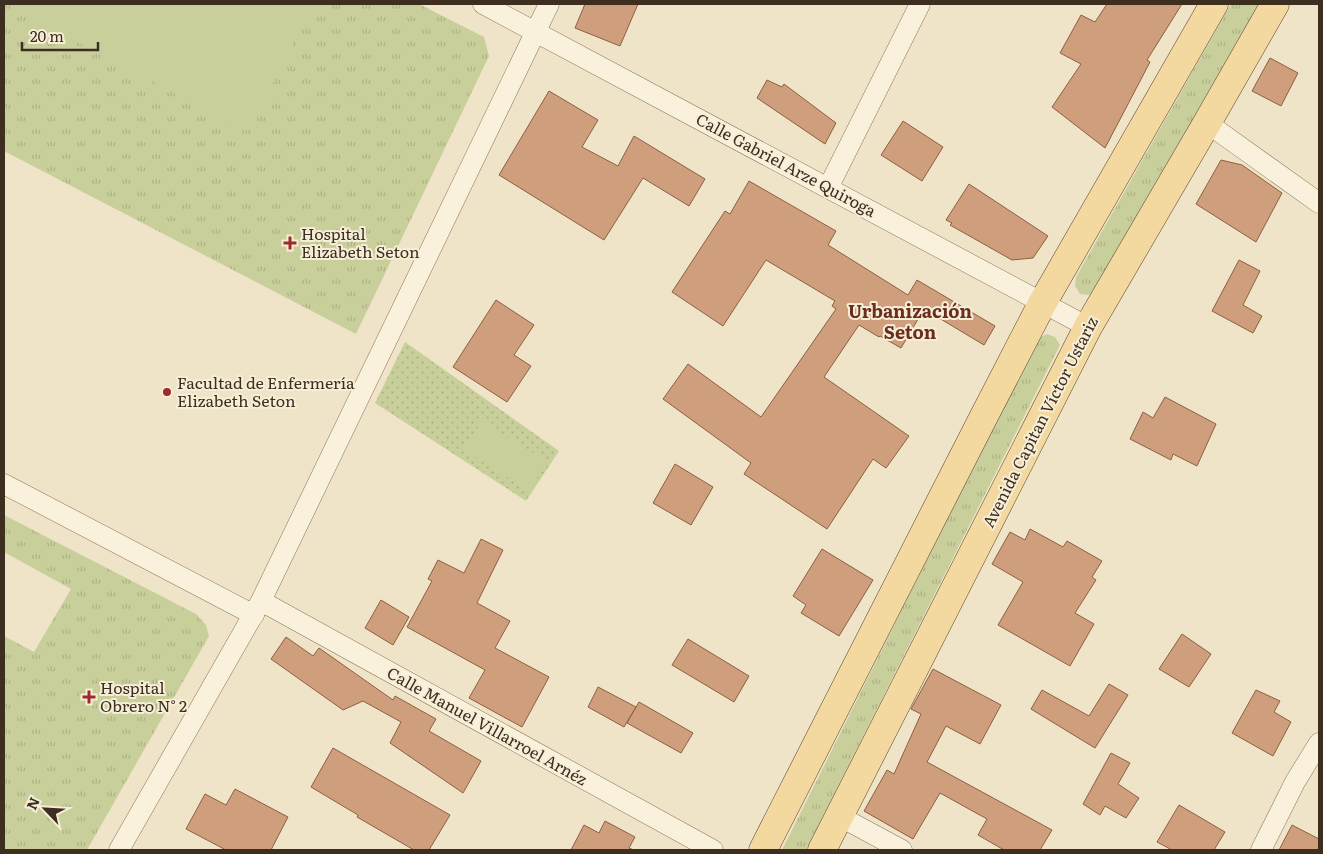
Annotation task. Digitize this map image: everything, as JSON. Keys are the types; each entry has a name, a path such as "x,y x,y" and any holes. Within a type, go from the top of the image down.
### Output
{"main road":[{"path":"763,850 1043,302 1214,4"},
{"name":"Avenida Capitan Víctor Ustariz","path":"822,850 1088,327 1208,123 1275,4"}],"street":[{"name":"Calle Gabriel Arze Quiroga","path":"483,4 1088,327"},
{"path":"119,850 258,608 549,4"},
{"path":"828,188 920,4"},
{"path":"1208,123 1319,204"},
{"name":"Calle Manuel Villarroel Arnéz","path":"4,484 258,608 713,850"},
{"path":"1261,850 1295,782 1319,743"},
{"path":"839,816 902,850"}],"green space":[{"name":"Hospital Elizabeth Seton","path":"4,4 419,4 484,37 489,56 356,334 4,151"},
{"path":"29,4 314,4 248,131 23,14"},
{"path":"1231,4 1261,4 1097,290 1089,295 1080,294 1075,286 1076,277"},
{"path":"1047,334 1055,337 1060,345 806,850 782,850 1037,339"},
{"path":"405,342 559,451 526,501 375,403"},
{"path":"482,421 548,462 529,491 464,450"},
{"name":"Hospital Obrero N° 2","path":"4,515 196,614 206,625 209,636 87,850 4,850 4,636 34,652 71,589 4,552"}],"building":[{"path":"585,4 638,4 620,46 575,28"},
{"path":"1107,4 1182,4 1147,60 1150,62 1105,148 1052,107 1081,64 1060,53 1081,15 1095,22"},
{"path":"1270,58 1298,73 1281,106 1252,91"},
{"path":"767,80 782,87 784,84 836,123 825,144 757,98"},
{"path":"549,91 598,120 582,147 618,166 634,136 705,179 689,206 643,178 604,240 499,175"},
{"path":"903,121 943,147 922,181 881,155"},
{"path":"1221,160 1242,165 1282,193 1256,242 1196,204"},
{"path":"749,181 836,231 828,245 908,295 917,280 995,326 984,345 924,309 901,348 859,325 824,377 909,436 886,468 873,459 827,529 744,474 751,463 663,399 688,364 761,417 836,309 832,306 835,301 766,260 723,326 672,292 725,211 730,214"},
{"path":"969,184 1048,236 1033,258 1012,260 950,225 952,223 946,220"},
{"path":"1239,260 1260,271 1243,305 1262,316 1253,333 1212,311"},
{"path":"496,300 534,325 514,355 531,366 507,402 453,367"},
{"path":"1165,397 1216,424 1197,466 1173,454 1171,460 1130,439 1143,412 1153,418"},
{"path":"675,464 713,487 691,525 653,503"},
{"path":"1030,529 1063,547 1067,541 1102,561 1092,577 1096,580 1075,613 1094,624 1070,666 998,625 1023,582 992,564 1010,532 1025,540"},
{"path":"481,539 503,550 477,603 510,621 495,648 549,677 522,727 469,698 485,670 407,627 432,581 428,579 438,560 464,573"},
{"path":"822,549 873,580 839,636 801,613 806,605 793,596"},
{"path":"381,600 409,617 393,645 365,628"},
{"path":"1182,634 1211,654 1189,687 1159,669"},
{"path":"286,637 313,656 319,648 393,700 395,696 436,719 429,731 481,761 463,793 390,743 401,722 363,701 343,710 271,659"},
{"path":"688,639 749,676 734,702 672,665"},
{"path":"933,669 1001,705 980,744 946,726 927,762 1052,830 1040,850 1004,850 978,835 987,819 940,793 913,839 864,811 887,770 894,774 921,714 911,709"},
{"path":"1109,684 1128,695 1095,748 1031,709 1042,690 1089,716"},
{"path":"598,687 636,707 624,727 588,707"},
{"path":"1256,690 1280,701 1274,712 1291,722 1273,756 1232,733"},
{"path":"639,702 693,733 681,753 627,723"},
{"path":"333,748 450,815 429,850 414,850 357,817 358,815 311,787"},
{"path":"1111,753 1130,763 1118,784 1139,798 1126,818 1105,806 1100,815 1083,804"},
{"path":"235,789 288,817 271,850 226,850 186,829 205,794 226,805"},
{"path":"1179,805 1225,832 1214,850 1172,850 1157,842"},
{"path":"605,821 635,837 629,848 634,850 571,850 584,825 599,833"},
{"path":"1292,825 1319,839 1319,850 1279,850"}],"place":[{"name":"Hospital Elizabeth Seton","path":"290,243"},
{"name":"Facultad de Enfermería Elizabeth Seton","path":"167,392"},
{"name":"Hospital Obrero N° 2","path":"89,697"}],"district":[{"name":"Urbanización Seton","path":"910,322"}]}
